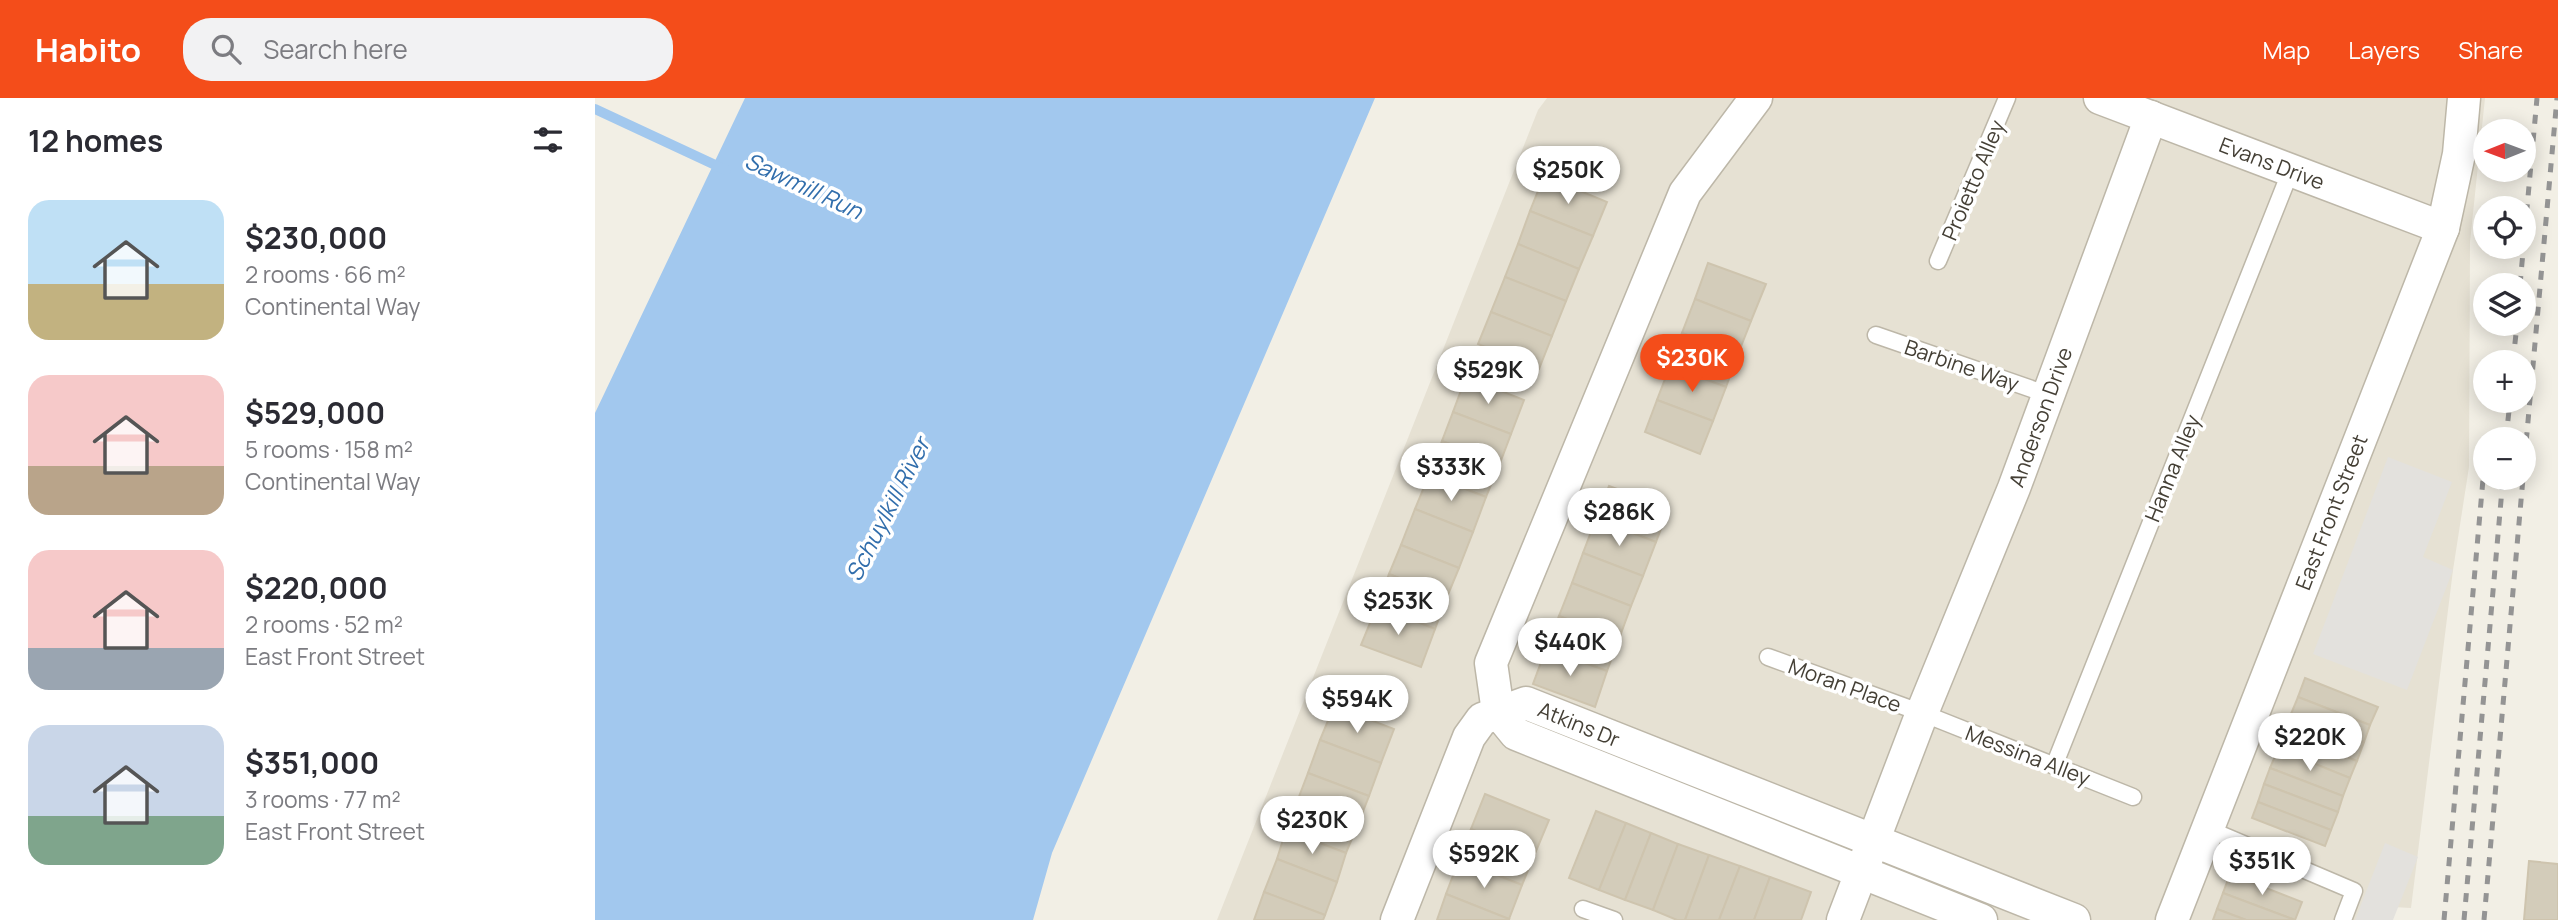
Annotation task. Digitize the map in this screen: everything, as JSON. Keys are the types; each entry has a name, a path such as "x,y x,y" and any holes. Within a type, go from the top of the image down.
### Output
{"street":[{"path":"1397,920 1469,737 1482,719 1498,712 1491,663 1685,193 1756,98"},
{"name":"Evans Drive","path":"2100,98 2443,228"},
{"name":"East Front Street","path":"2172,920 2443,228 2459,154 2464,98"},
{"name":"Anderson Drive","path":"1875,841 1923,713 2014,488 2151,117"},
{"name":"Atkins Dr","path":"1981,920 1515,734 1498,712 1526,703 2074,920"},
{"path":"1843,920 1875,841"}],"lane":[{"name":"Proietto Alley","path":"1938,261 2007,98"},
{"name":"Hanna Alley","path":"2054,766 2291,170"},
{"name":"Barbine Way","path":"1876,335 2049,395"},
{"name":"Moran Place","path":"1768,657 1923,713"},
{"name":"Messina Alley","path":"1923,713 2133,797"},
{"path":"2207,829 2354,891 2343,920"},
{"path":"1583,909 1613,920"}],"shaded area":[{"path":"1547,98 2485,98 2483,119 2473,119 2473,182 2476,182 2470,242 2469,467 2453,570 2411,908 2393,907 2388,920 1217,920 1538,110"},
{"path":"2388,457 2452,482 2423,557 2453,570 2407,690 2313,654"},
{"path":"2385,843 2418,857 2393,920 2355,920"}],"water":[{"name":"Schuylkill River","path":"745,98 1375,98 1052,853 1033,920 595,920 595,413"}],"building":[{"path":"1544,176 1607,202 1593,236 1530,211"},
{"path":"1530,211 1593,236 1579,269 1518,244"},
{"path":"1518,244 1579,269 1566,301 1505,277"},
{"path":"1708,263 1766,284 1751,321 1695,299"},
{"path":"1505,277 1566,301 1552,336 1491,312"},
{"path":"1695,299 1751,321 1738,354 1682,333"},
{"path":"1491,312 1552,336 1539,369 1478,344"},
{"path":"1682,333 1738,354 1726,387 1670,366"},
{"path":"1670,366 1726,387 1713,421 1657,400"},
{"path":"1466,377 1524,400 1511,434 1453,412"},
{"path":"1657,400 1713,421 1700,454 1645,432"},
{"path":"1453,412 1511,434 1500,463 1442,441"},
{"path":"1442,441 1500,463 1486,497 1429,475"},
{"path":"1429,475 1486,497 1473,532 1415,509"},
{"path":"1609,486 1669,508 1656,542 1596,519"},
{"path":"1415,509 1473,532 1459,568 1401,545"},
{"path":"1596,519 1656,542 1643,576 1583,553"},
{"path":"1401,545 1459,568 1447,597 1389,574"},
{"path":"1583,553 1643,576 1631,606 1572,583"},
{"path":"1389,574 1447,597 1435,629 1377,606"},
{"path":"1572,583 1631,606 1619,639 1559,616"},
{"path":"1377,606 1435,629 1421,667 1361,645"},
{"path":"1559,616 1619,639 1607,671 1546,649"},
{"path":"1546,649 1607,671 1595,707 1533,684"},
{"path":"2305,678 2378,707 2370,725 2298,697"},
{"path":"2298,697 2370,725 2364,742 2291,714"},
{"path":"1334,706 1394,729 1381,763 1320,740"},
{"path":"2291,714 2364,742 2357,761 2284,733"},
{"path":"2284,733 2357,761 2350,778 2278,749"},
{"path":"1320,740 1381,763 1369,796 1308,773"},
{"path":"2278,749 2350,778 2343,796 2270,768"},
{"path":"2270,768 2343,796 2338,812 2264,784"},
{"path":"1308,773 1369,796 1358,824 1297,802"},
{"path":"2264,784 2338,812 2331,830 2258,802"},
{"path":"1485,794 1549,820 1534,856 1471,829"},
{"path":"1297,802 1358,824 1346,853 1286,830"},
{"path":"2258,802 2331,830 2325,846 2252,818"},
{"path":"1596,811 1626,823 1599,890 1569,878"},
{"path":"1626,823 1651,833 1625,900 1599,890"},
{"path":"1471,829 1534,856 1522,885 1459,860"},
{"path":"1286,830 1346,853 1337,882 1277,859"},
{"path":"1651,833 1678,844 1653,910 1625,900"},
{"path":"1678,844 1709,855 1685,920 1677,920 1653,910"},
{"path":"1709,855 1740,866 1719,920 1685,920"},
{"path":"1277,859 1337,882 1325,915 1264,892"},
{"path":"1459,860 1522,885 1509,919 1446,894"},
{"path":"2529,861 2558,864 2558,920 2524,920"},
{"path":"1740,866 1770,877 1754,920 1719,920"},
{"path":"2230,874 2302,902 2295,920 2223,893"},
{"path":"1770,877 1811,892 1801,920 1754,920"},
{"path":"1264,892 1325,915 1323,920 1254,920"},
{"path":"2223,893 2295,920 2246,920 2217,909"},
{"path":"1446,894 1509,919 1437,920"},
{"path":"2217,909 2246,920 2213,920"}],"waterway":[{"name":"Sawmill Run","path":"595,109 726,170"}],"railway":[{"path":"2521,273 2537,98"},
{"path":"2527,427 2557,98"},
{"path":"2514,350 2516,336"},
{"path":"2507,427 2509,413"},
{"path":"2444,920 2482,490"},
{"path":"2464,920 2502,490"},
{"path":"2484,920 2522,490"}]}
